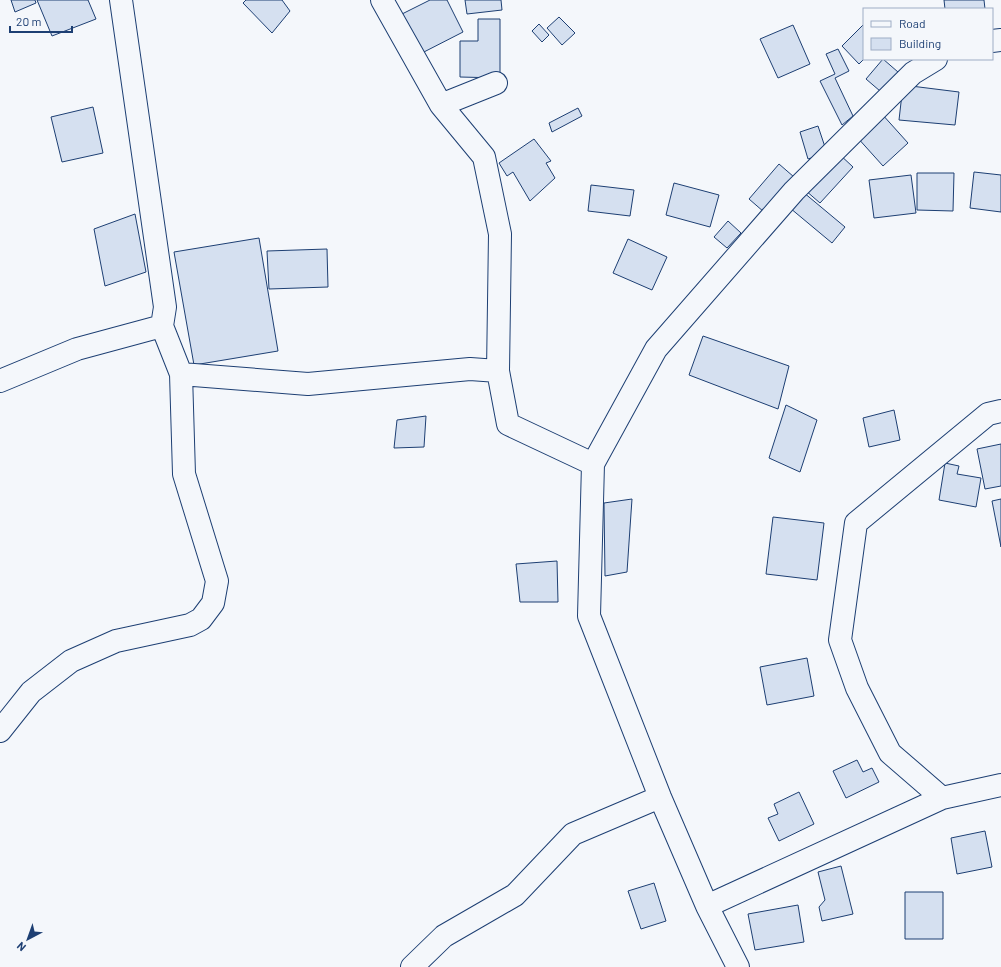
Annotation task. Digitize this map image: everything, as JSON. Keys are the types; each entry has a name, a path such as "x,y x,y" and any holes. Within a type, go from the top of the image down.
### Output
{"street":[{"path":"0,731 30,692 71,661 116,641 190,624 201,619 213,603 217,581 184,474 181,374 162,326 165,307 121,0"},
{"path":"382,0 441,104 484,157 500,234 498,371 508,424 593,464"},
{"path":"738,967 707,906 660,797 589,616 593,464 656,349 794,191 913,73 927,61"},
{"path":"441,104 496,83"},
{"path":"0,381 77,349 162,326"},
{"path":"181,374 308,384 470,369 498,371"},
{"path":"942,798 890,753 857,688 840,640 856,523 988,414 1001,411"},
{"path":"707,906 942,798 1001,785"},
{"path":"412,967 444,936 515,895 573,834 660,797"}],"building":[{"path":"11,0 35,0 36,3 15,12"},
{"path":"37,0 88,0 96,19 52,36"},
{"path":"246,0 282,0 290,11 272,33 243,3"},
{"path":"430,0 447,0 463,32 420,54 400,15"},
{"path":"465,0 501,0 502,10 467,14"},
{"path":"944,0 984,0 985,8 945,8"},
{"path":"559,17 575,33 562,45 547,28"},
{"path":"478,19 500,19 500,78 460,77 460,41 478,41"},
{"path":"539,24 549,35 542,42 532,31"},
{"path":"793,25 810,64 778,78 760,39"},
{"path":"863,25 863,60 859,64 842,46"},
{"path":"838,49 849,71 835,78 853,116 842,125 820,81 835,74 826,54"},
{"path":"882,60 884,60 898,72 880,91 866,79"},
{"path":"903,85 959,92 955,125 899,120"},
{"path":"93,107 103,153 62,162 51,117"},
{"path":"578,108 582,116 552,132 549,123"},
{"path":"881,113 908,143 883,166 856,136"},
{"path":"818,126 827,153 808,159 800,132"},
{"path":"534,139 551,161 546,163 555,178 530,201 513,172 507,176 499,163"},
{"path":"838,153 853,167 820,203 805,190"},
{"path":"779,164 794,177 764,212 749,199"},
{"path":"974,172 1001,175 1001,212 970,208"},
{"path":"917,173 954,173 953,211 917,210"},
{"path":"911,175 916,213 874,218 869,180"},
{"path":"674,183 719,195 710,227 666,215"},
{"path":"591,185 634,190 630,216 588,211"},
{"path":"803,192 845,227 832,243 790,208"},
{"path":"135,214 146,272 105,286 94,229"},
{"path":"728,221 741,233 727,248 714,237"},
{"path":"259,238 278,351 194,365 174,252"},
{"path":"628,239 667,257 652,290 613,273"},
{"path":"327,249 328,287 269,289 267,251"},
{"path":"703,336 789,366 778,409 689,375"},
{"path":"786,405 817,420 800,472 769,458"},
{"path":"894,410 900,440 869,447 863,418"},
{"path":"426,416 424,447 394,448 397,420"},
{"path":"1001,444 1001,486 985,489 977,449"},
{"path":"945,463 959,466 957,474 981,478 976,507 939,500"},
{"path":"632,499 627,572 605,576 604,503"},
{"path":"1001,499 1001,547 992,501"},
{"path":"773,517 824,523 817,580 766,574"},
{"path":"557,561 558,602 520,602 516,564"},
{"path":"807,658 814,696 767,705 760,667"},
{"path":"857,760 863,772 872,768 879,782 846,798 833,771"},
{"path":"799,792 814,824 779,841 768,818 778,814 774,804"},
{"path":"985,831 992,867 957,874 951,838"},
{"path":"841,866 853,914 822,921 819,907 825,900 818,872"},
{"path":"654,883 666,921 641,929 628,891"},
{"path":"905,892 943,892 943,939 905,939"},
{"path":"798,905 804,942 755,950 748,914"}]}
